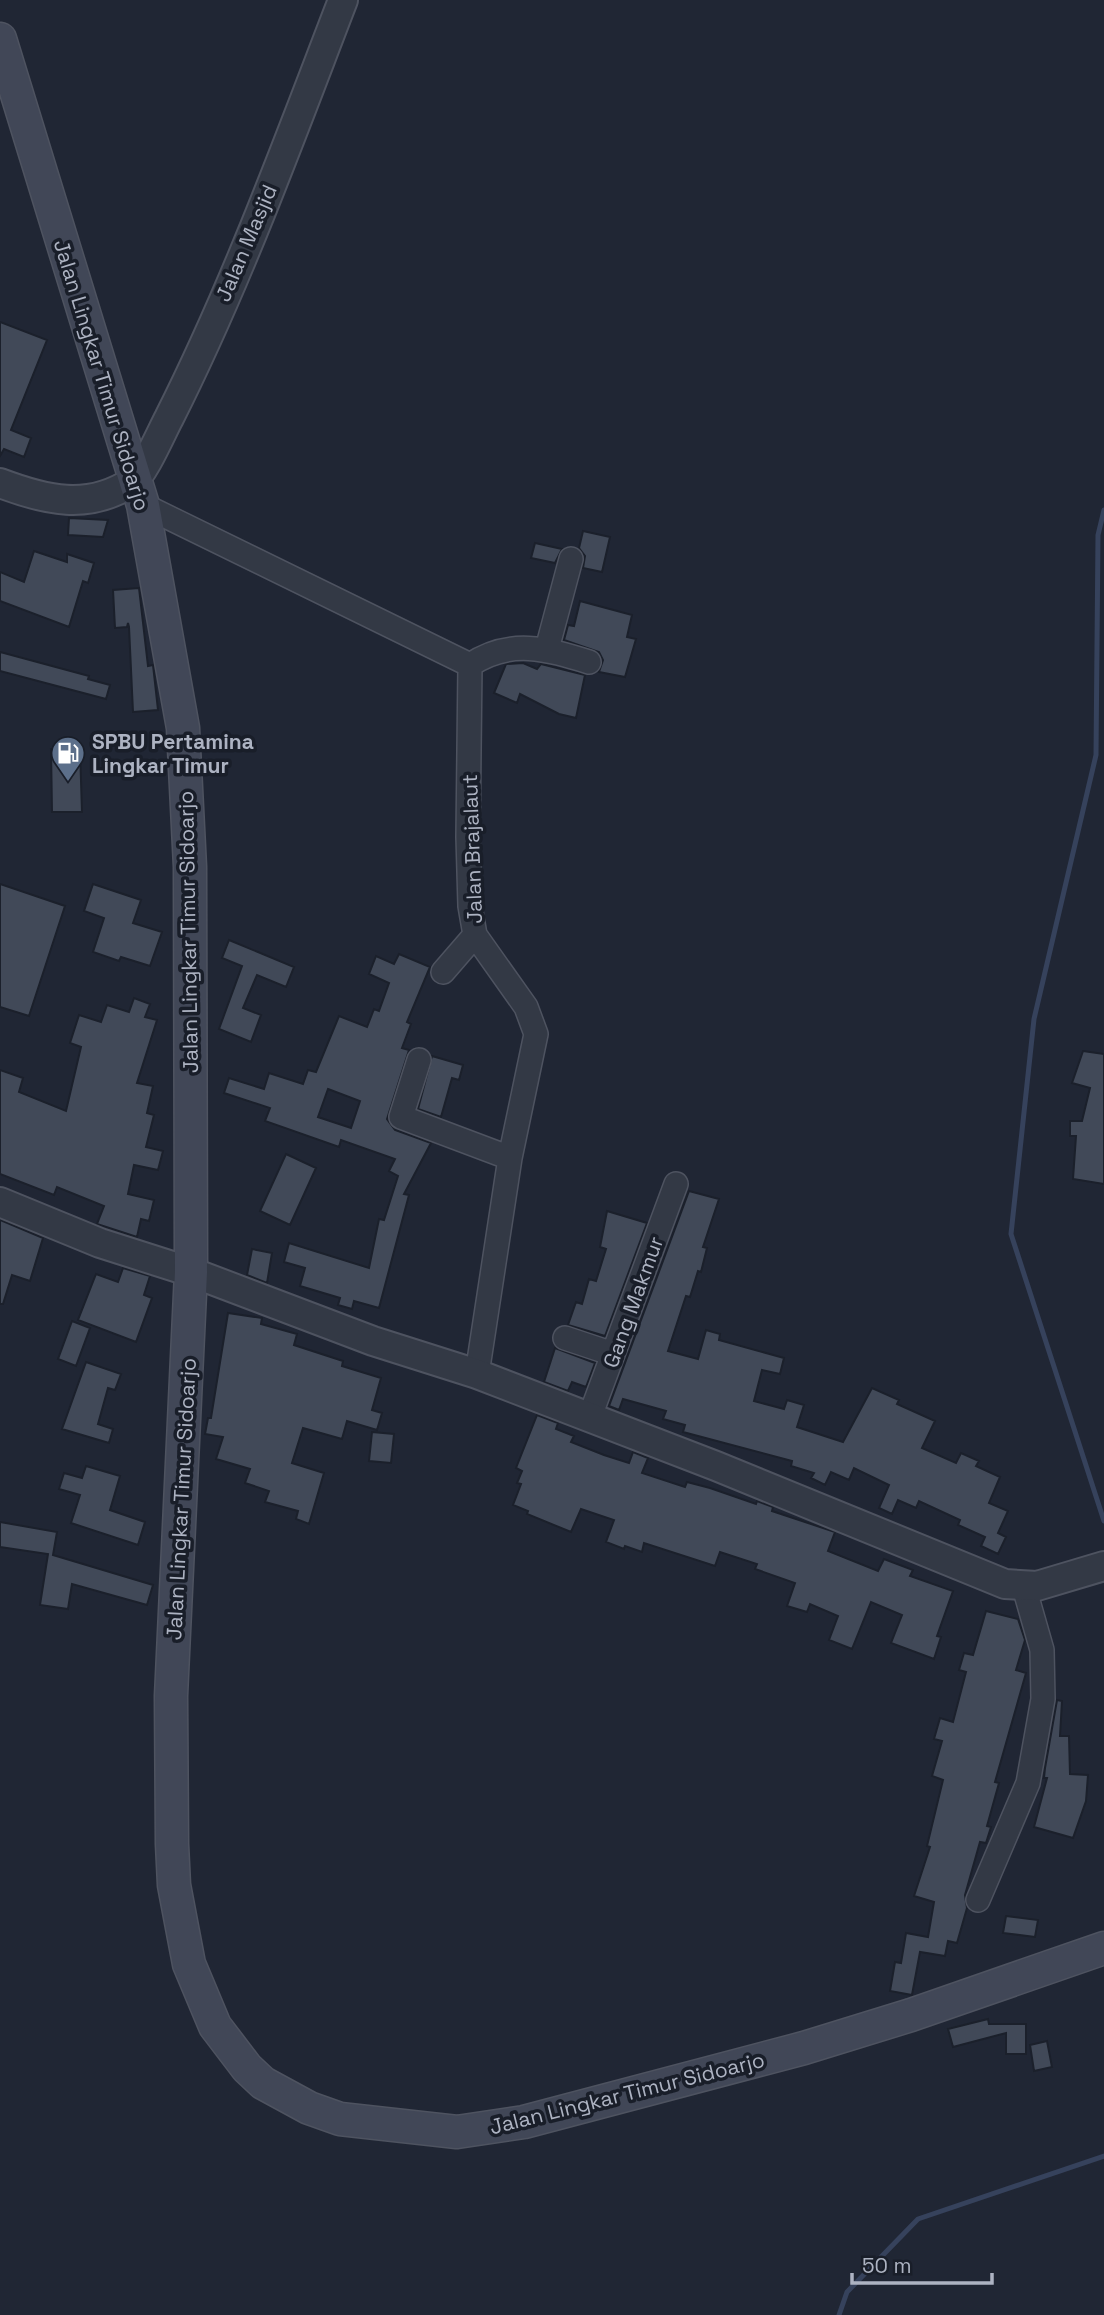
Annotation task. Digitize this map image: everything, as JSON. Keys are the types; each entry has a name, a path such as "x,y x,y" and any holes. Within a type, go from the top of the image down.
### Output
{"main road":[{"name":"Jalan Lingkar Timur Sidoarjo","path":"0,38 139,493 176,682 185,757 190,867 191,1272 171,1696 174,1885 189,1964 201,1998 226,2042 263,2083 309,2108 340,2119 457,2132 492,2128 804,2048 911,2015 1104,1948"}],"street":[{"name":"Jalan Masjid","path":"139,493 256,225 343,0"},
{"path":"0,483 37,497 79,501 107,495 139,493 486,656 547,649 589,662"},
{"path":"547,649 571,559"},
{"name":"Jalan Brajalaut","path":"486,656 468,837 470,906 475,935 521,998 536,1034 510,1158 486,1377"},
{"path":"443,972 475,935"},
{"path":"419,1060 401,1116 510,1158"},
{"name":"Gang Makmur","path":"589,1419 676,1184"},
{"path":"0,1202 100,1243 191,1272 373,1341 486,1377 716,1466 1005,1584 1030,1586 1101,1567"},
{"path":"565,1338 613,1354"},
{"path":"978,1900 1028,1783 1043,1699 1042,1650 1030,1586"}],"building":[{"path":"0,322 47,340 11,430 31,438 24,457 4,449 0,456"},
{"path":"69,518 108,520 103,537 68,535"},
{"path":"583,531 610,537 602,572 583,568 585,556 579,548"},
{"path":"535,543 562,549 555,563 531,558"},
{"path":"34,551 67,562 67,554 94,563 88,583 83,581 69,627 0,601 0,572 24,582"},
{"path":"139,588 148,666 153,665 158,710 133,712 129,627 128,623 127,627 115,628 113,590"},
{"path":"580,601 632,615 627,637 636,639 625,677 599,672 603,660 599,652 564,640 568,625 574,626"},
{"path":"0,652 89,676 88,679 110,685 106,699 0,671"},
{"path":"523,663 537,669 541,664 585,675 576,718 559,714 520,694 517,703 494,693 506,664"},
{"path":"51,749 80,749 82,812 52,812"},
{"path":"0,884 65,906 29,1016 0,1007"},
{"path":"93,884 141,900 133,923 162,932 150,966 121,957 119,961 93,952 104,918 84,911"},
{"path":"229,940 294,967 286,987 257,975 243,1008 261,1015 251,1042 219,1029 242,966 222,958"},
{"path":"399,954 430,967 407,1022 411,1024 402,1048 409,1050 387,1119 395,1130 431,1143 404,1194 409,1195 379,1308 354,1301 352,1309 338,1305 340,1298 300,1286 305,1268 284,1262 289,1243 369,1268 379,1219 384,1220 398,1176 389,1171 395,1159 341,1140 339,1147 265,1121 270,1108 224,1093 229,1078 264,1089 269,1073 303,1084 308,1070 316,1072 339,1016 367,1027 374,1009 379,1011 389,983 369,974 376,956 394,964","holes":["328,1089 360,1101 351,1128 318,1117"]},
{"path":"134,998 150,1004 145,1017 157,1020 137,1083 153,1086 147,1113 154,1115 146,1147 163,1151 158,1170 134,1165 128,1194 154,1200 149,1221 141,1219 137,1237 97,1224 104,1206 57,1187 54,1195 0,1174 0,1070 23,1078 19,1092 66,1111 81,1047 70,1043 79,1015 101,1022 107,1005 129,1012"},
{"path":"1083,1051 1104,1054 1104,1184 1073,1179 1076,1136 1070,1136 1070,1121 1082,1121 1090,1088 1072,1083"},
{"path":"432,1056 463,1065 459,1080 452,1078 441,1117 418,1109"},
{"path":"286,1154 316,1168 290,1225 260,1211"},
{"path":"689,1191 719,1199 703,1247 707,1248 701,1272 698,1271 690,1297 686,1296 668,1351 698,1359 706,1330 720,1334 719,1340 784,1358 780,1374 762,1370 754,1401 784,1409 787,1400 804,1405 797,1427 843,1442 872,1388 899,1400 897,1404 935,1421 922,1448 956,1463 961,1453 979,1461 976,1466 1000,1477 989,1503 1008,1511 998,1533 1006,1537 998,1554 981,1546 985,1537 958,1525 960,1520 919,1501 916,1508 898,1500 892,1514 879,1508 889,1485 854,1468 849,1480 831,1472 825,1485 811,1478 814,1473 791,1466 792,1461 683,1432 685,1425 663,1419 666,1411 623,1399 619,1410 609,1406"},
{"path":"607,1211 647,1223 605,1336 568,1325 576,1302 582,1304 589,1279 596,1281 606,1249 600,1247"},
{"path":"0,1220 43,1238 30,1281 12,1275 3,1304 0,1304"},
{"path":"252,1249 272,1253 267,1283 247,1275"},
{"path":"123,1268 150,1276 144,1295 152,1298 136,1342 78,1320 96,1274 118,1282"},
{"path":"228,1313 262,1318 261,1324 297,1334 294,1345 343,1361 342,1366 381,1378 372,1410 382,1413 377,1430 347,1421 342,1439 303,1428 292,1463 324,1473 309,1524 296,1519 298,1511 265,1502 269,1491 245,1483 250,1469 216,1459 223,1437 205,1434 208,1418 211,1418"},
{"path":"72,1321 90,1328 76,1366 58,1359"},
{"path":"555,1348 595,1363 586,1387 572,1382 568,1391 544,1382"},
{"path":"86,1362 121,1374 115,1390 108,1388 98,1424 113,1429 109,1443 62,1429"},
{"path":"537,1415 558,1423 556,1429 574,1436 571,1442 604,1455 629,1463 633,1452 648,1458 642,1473 685,1487 687,1482 773,1507 772,1511 835,1532 828,1551 878,1571 884,1559 913,1570 910,1576 953,1591 937,1636 941,1637 934,1659 891,1643 902,1615 871,1602 852,1649 829,1640 838,1616 810,1604 807,1612 787,1606 795,1583 755,1569 757,1564 720,1552 715,1566 644,1543 642,1552 625,1546 624,1549 606,1542 614,1520 581,1509 571,1532 527,1514 528,1511 513,1505 521,1484 517,1483 522,1471 516,1468"},
{"path":"372,1432 394,1434 391,1463 369,1461"},
{"path":"86,1466 120,1476 110,1510 145,1522 138,1545 71,1523 80,1495 59,1489 64,1473 82,1478"},
{"path":"0,1522 57,1532 53,1555 153,1585 147,1605 72,1584 68,1609 40,1605 48,1554 0,1547"},
{"path":"986,1611 1018,1619 1025,1640 1016,1670 1026,1673 995,1782 999,1783 987,1826 991,1827 986,1843 980,1842 965,1895 967,1908 957,1943 948,1941 945,1956 920,1952 912,1995 890,1991 895,1962 901,1963 906,1933 928,1937 934,1902 914,1896 930,1847 927,1846 943,1780 932,1776 942,1741 934,1739 940,1718 953,1722 966,1672 959,1670 964,1653 973,1655"},
{"path":"1057,1700 1062,1701 1060,1736 1069,1736 1070,1774 1088,1775 1086,1801 1073,1838 1034,1827 1047,1778 1044,1778 1045,1768"},
{"path":"1006,1916 1038,1920 1035,1937 1003,1933"},
{"path":"988,2019 989,2024 1026,2024 1026,2054 1006,2054 1006,2033 953,2047 948,2029"},
{"path":"1047,2041 1052,2067 1034,2071 1030,2045"}],"waterway":[{"path":"1104,510 1098,535 1096,755 1034,1019 1011,1234 1104,1521"},
{"path":"839,2315 847,2292 918,2219 1104,2156"}],"place":[{"name":"SPBU Pertamina Lingkar Timur","path":"68,783"}]}
